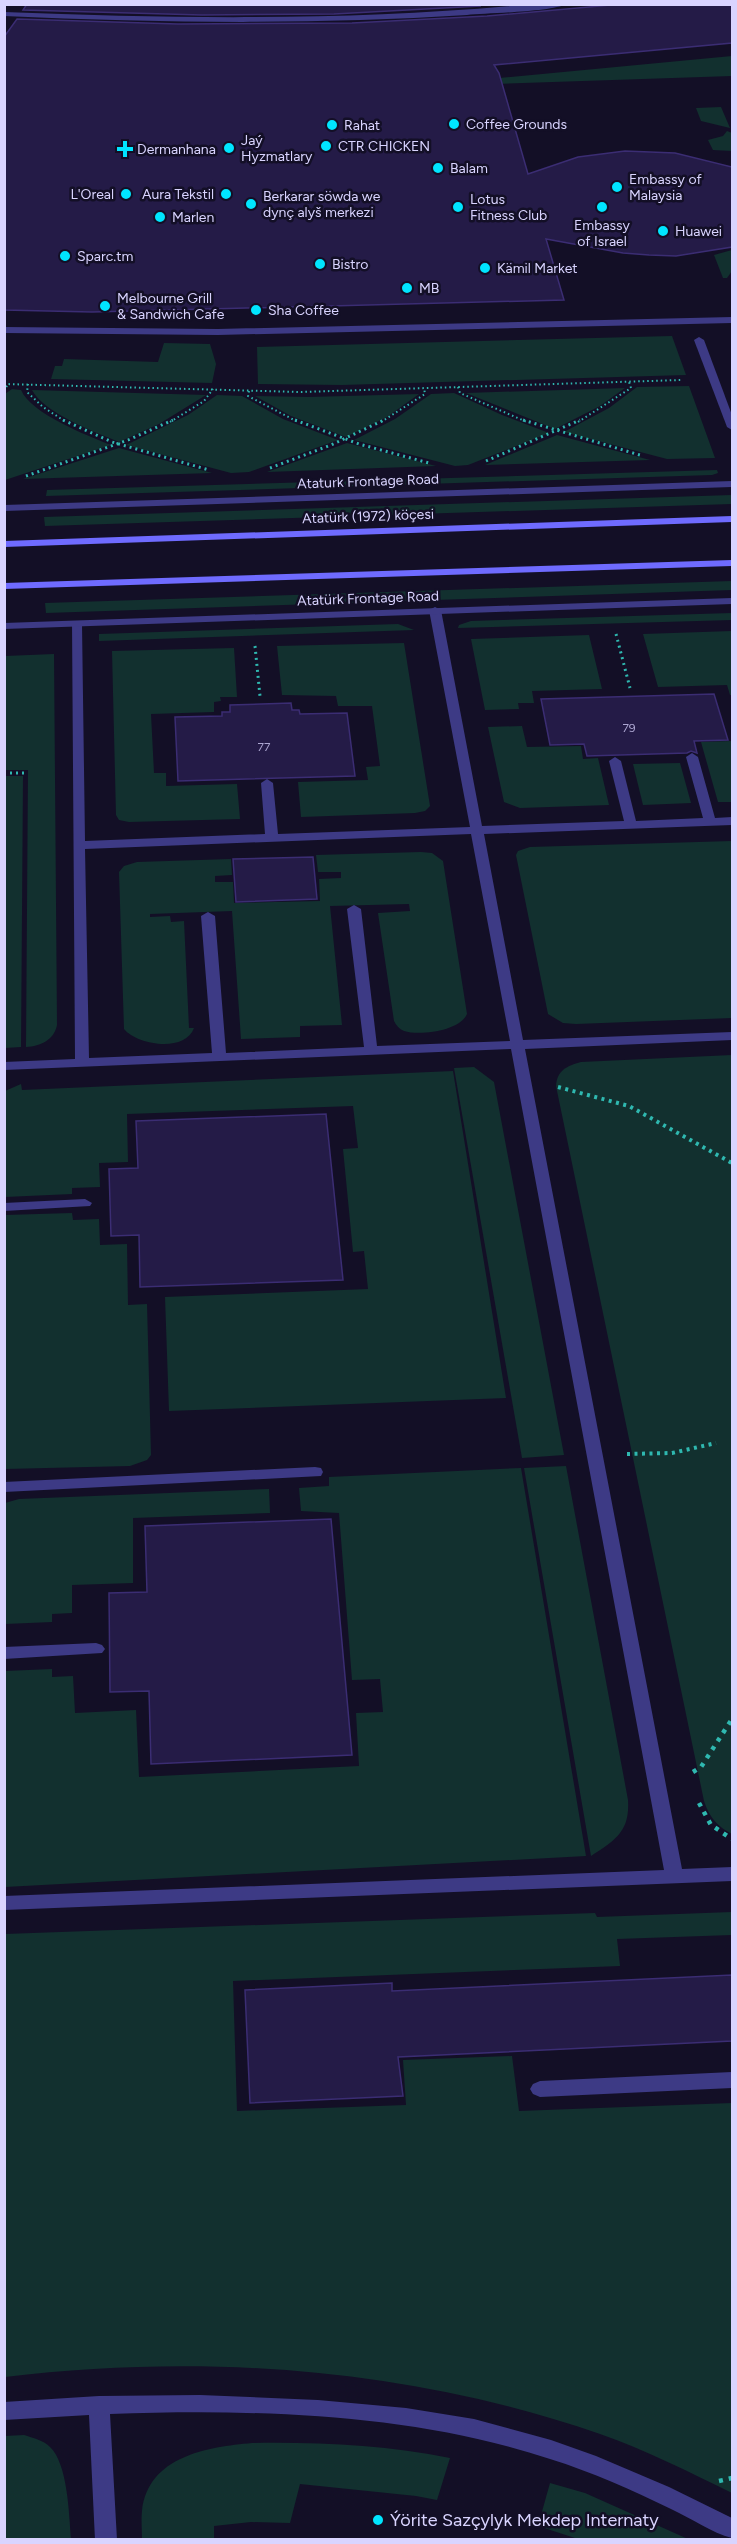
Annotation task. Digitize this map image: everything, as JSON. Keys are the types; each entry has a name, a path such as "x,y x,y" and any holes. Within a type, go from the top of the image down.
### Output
{"main road":[{"name":"Atatürk (1972) köçesi","path":"4,544 732,519"},
{"path":"4,586 732,563"}],"street":[{"path":"4,14 146,20 243,20 401,17 562,4"},
{"path":"4,330 218,332 732,320"},
{"path":"699,340 732,427"},
{"name":"Ataturk Frontage Road","path":"4,508 732,484"},
{"name":"Atatürk Frontage Road","path":"4,626 732,601"},
{"path":"435,610 674,1876"},
{"path":"75,624 82,1063"},
{"path":"692,757 710,822"},
{"path":"615,761 631,825"},
{"path":"267,783 272,838"},
{"path":"79,845 732,821"},
{"path":"354,909 370,1051"},
{"path":"208,916 219,1057"},
{"path":"4,1066 732,1036"},
{"path":"4,1207 85,1203"},
{"path":"4,1486 315,1472"},
{"path":"4,1653 96,1649"},
{"path":"4,1904 732,1874"},
{"path":"540,2089 732,2080"},
{"path":"4,2411 99,2405 268,2406 436,2421 530,2443 601,2467 674,2498 732,2529"},
{"path":"99,2405 106,2540"}],"path":[{"path":"4,391 6,384 249,391 714,379"},
{"path":"485,462 556,432 620,397 632,388 629,382"},
{"path":"28,384 27,392 47,410 87,431 157,458 213,471"},
{"path":"458,387 460,393 476,401 556,432 649,457"},
{"path":"268,468 346,440 391,418 424,394 424,388"},
{"path":"22,477 119,445 184,414 212,395 213,390"},
{"path":"249,391 248,396 277,413 346,440 435,464"},
{"path":"615,630 630,688"},
{"path":"255,642 260,696"},
{"path":"4,773 25,772"},
{"path":"552,1085 629,1106 732,1163"},
{"path":"625,1442 630,1465"},
{"path":"627,1454 672,1453 716,1443"},
{"path":"693,1772 701,1767 732,1719"},
{"path":"690,1760 695,1782"},
{"path":"696,1792 705,1818 720,1832 732,1839"}],"green space":[{"path":"732,56 732,76 465,85 499,78"},
{"path":"721,107 730,128 701,121 696,108"},
{"path":"727,131 732,133 732,151 713,150 708,140 723,136"},
{"path":"732,250 732,271 727,278 723,278 714,255"},
{"path":"672,336 686,375 342,385 258,384 257,347"},
{"path":"164,343 210,344 216,364 212,383 51,379 55,366 62,366 64,359 158,362"},
{"path":"689,386 715,458 667,459 564,432 609,408 637,387"},
{"path":"625,388 600,406 555,429 466,393"},
{"path":"12,389 21,390 36,407 61,423 111,445 5,480 5,394"},
{"path":"32,390 206,395 159,424 119,442 58,414 38,398"},
{"path":"454,393 549,433 468,465 455,466 354,440 395,419 431,394"},
{"path":"419,394 387,417 346,437 291,416 255,396 309,397"},
{"path":"217,395 242,396 283,419 338,440 249,472 231,473 126,445 188,415"},
{"path":"557,435 650,460 485,465"},
{"path":"347,443 436,466 267,472"},
{"path":"119,448 212,473 23,479"},
{"path":"717,470 718,473 712,475 46,496 47,490"},
{"path":"732,495 732,504 45,526 44,517"},
{"path":"732,581 732,590 46,613 45,603"},
{"path":"732,613 732,620 458,628 459,625 471,621"},
{"path":"398,624 414,630 99,641 99,634"},
{"path":"732,631 732,695 727,685 658,687 643,634"},
{"path":"589,635 602,689 532,691 534,703 518,703 519,709 485,710 471,639"},
{"path":"404,643 430,806 425,811 415,813 301,817 298,782 368,780 366,767 380,766 372,706 338,706 336,696 282,695 277,646"},
{"path":"234,648 237,697 220,697 221,701 214,702 214,712 151,714 154,773 166,773 166,786 237,784 240,819 129,822 119,820 116,815 112,651"},
{"path":"54,654 57,1025 53,1035 46,1041 26,1047 28,770 5,770 5,656"},
{"path":"522,726 527,747 581,746 583,759 598,758 609,805 520,808 504,802 488,727"},
{"path":"732,741 732,802 718,802 701,742"},
{"path":"680,763 691,803 643,805 633,764"},
{"path":"5,776 23,776 21,1047 5,1048"},
{"path":"732,841 732,1018 576,1024 563,1023 548,1014 516,855 518,851 530,847"},
{"path":"432,853 443,861 467,1014 456,1025 439,1031 420,1033 404,1031 394,1021 378,913 410,911 409,904 330,906 342,1025 300,1026 300,1037 241,1039 232,911 150,914 150,917 170,916 171,922 184,921 189,1028 194,1028 189,1036 171,1044 139,1039 124,1029 119,872 124,866 137,862 231,859 232,875 215,876 215,882 233,882 234,903 320,901 319,879 341,878 341,872 318,872 316,855"},
{"path":"732,1055 732,1834 715,1821 704,1801 556,1086 561,1072 581,1062"},
{"path":"474,1067 494,1082 564,1455 522,1458 454,1068"},
{"path":"453,1071 506,1398 169,1411 165,1297 368,1289 364,1251 353,1252 343,1149 358,1148 353,1106 127,1114 128,1162 99,1163 100,1187 72,1188 72,1194 5,1197 5,1091 21,1084 22,1090"},
{"path":"72,1213 73,1220 99,1219 100,1245 127,1244 128,1305 147,1304 151,1455 147,1460 130,1466 5,1469 5,1215"},
{"path":"566,1466 628,1800 624,1828 614,1840 591,1856 524,1468"},
{"path":"521,1468 586,1856 5,1887 5,1671 52,1669 52,1677 73,1676 75,1713 136,1710 139,1777 359,1766 356,1713 383,1712 380,1679 352,1680 339,1513 301,1511 299,1488 329,1486 329,1477"},
{"path":"269,1489 270,1513 133,1518 133,1583 72,1585 72,1613 52,1614 52,1622 5,1624 5,1503 19,1499"},
{"path":"732,1912 732,1935 617,1939 620,1966 233,1981 237,2111 406,2105 403,2060 512,2056 519,2111 732,2103 732,2493 651,2454 600,2434 528,2412 455,2394 381,2381 306,2372 231,2367 155,2366 5,2377 5,1934 595,1913 597,1917"},
{"path":"24,2435 50,2447 61,2465 71,2539 5,2539 5,2436"},
{"path":"252,2443 351,2445 450,2458 437,2500 300,2484 290,2523 251,2522 214,2526 214,2539 142,2539 142,2511 147,2492 168,2466 199,2452"},
{"path":"550,2483 585,2493 688,2539 578,2539 538,2526"}],"building":[{"path":"27,4 479,4 480,6 334,14 202,15 23,10"},
{"path":"622,4 732,4 732,43 494,65 499,73 528,174 578,157 625,151 675,153 732,167 732,247 676,256 649,255 623,253 546,239 564,300 92,312 4,310 4,37 17,19 178,24 352,23 487,16"},
{"path":"714,694 728,740 694,741 697,753 691,751 687,753 587,756 584,744 550,745 541,699"},
{"path":"291,703 292,710 299,710 300,714 347,713 355,776 178,781 175,717 222,716 222,712 230,712 230,705"},
{"path":"313,857 317,899 236,902 233,859"},
{"path":"326,1114 343,1280 140,1287 139,1235 111,1236 109,1169 138,1168 136,1121"},
{"path":"331,1519 352,1755 151,1764 149,1691 110,1692 109,1593 147,1592 145,1526"},
{"path":"732,1975 732,2041 398,2057 403,2096 250,2103 245,1990 392,1983 392,1991"}],"place":[{"name":"Coffee Grounds","path":"454,124"},
{"name":"Rahat","path":"332,125"},
{"name":"CTR CHICKEN","path":"326,146"},
{"name":"Jaý Hyzmatlary","path":"229,148"},
{"name":"Dermanhana","path":"125,149"},
{"name":"Balam","path":"438,168"},
{"name":"Embassy of Malaysia","path":"617,187"},
{"name":"L'Oreal","path":"126,194"},
{"name":"Aura Tekstil","path":"226,194"},
{"name":"Berkarar söwda we dynç alyš merkezi","path":"251,204"},
{"name":"Lotus Fitness Club","path":"458,207"},
{"name":"Embassy of Israel","path":"602,207"},
{"name":"Marlen","path":"160,217"},
{"name":"Huawei","path":"663,231"},
{"name":"Sparc.tm","path":"65,256"},
{"name":"Bistro","path":"320,264"},
{"name":"Kämil Market","path":"485,268"},
{"name":"MB","path":"407,288"},
{"name":"Melbourne Grill & Sandwich Cafe","path":"105,306"},
{"name":"Sha Coffee","path":"256,310"},
{"name":"Ýörite Sazçylyk Mekdep Internaty","path":"378,2520"}]}
